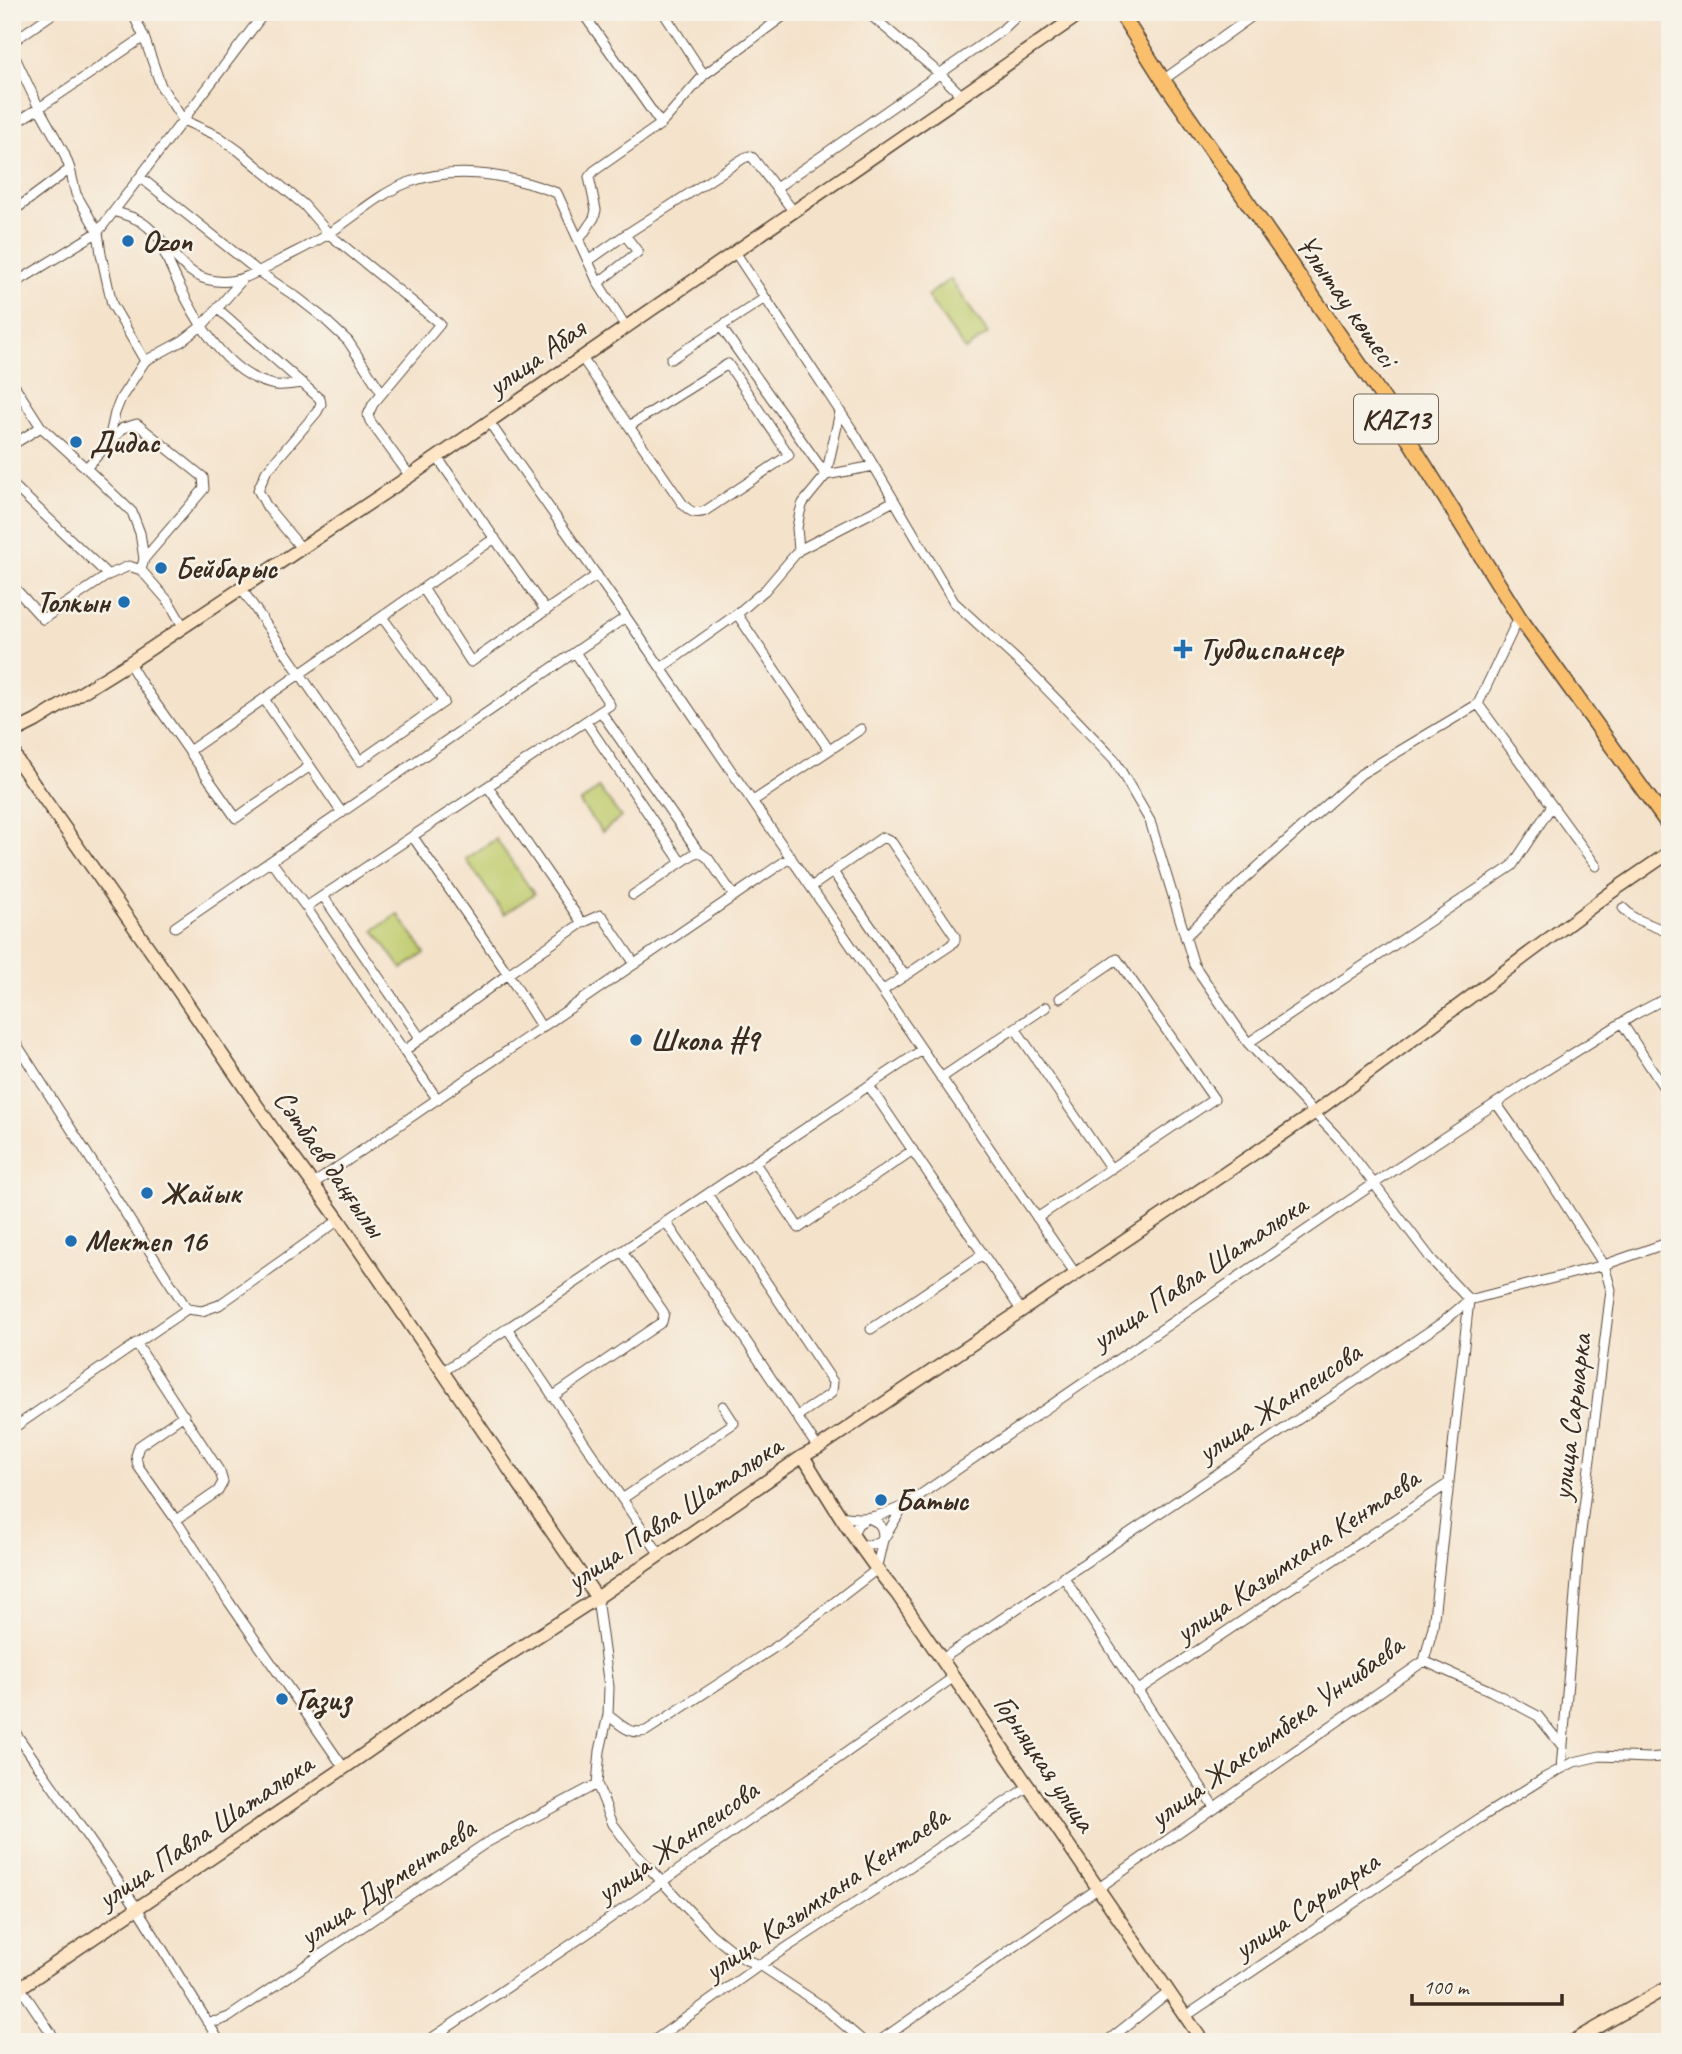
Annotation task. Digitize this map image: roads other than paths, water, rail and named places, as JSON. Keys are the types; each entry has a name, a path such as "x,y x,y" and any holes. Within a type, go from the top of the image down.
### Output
{"main road":[{"name":"Ұлытау көшесі","path":"1120,12 1163,80 1383,398 1519,617 1670,827"}],"street":[{"path":"12,41 55,12"},
{"path":"132,12 161,86 183,120 218,135 239,151 304,205 330,234 440,324 373,404 368,415 410,476"},
{"path":"12,285 98,232 265,12"},
{"path":"582,12 661,124"},
{"path":"663,12 704,75"},
{"path":"579,240 594,218 596,210 589,177 594,171 661,124 704,75 789,12"},
{"path":"867,12 962,96"},
{"path":"776,188 1001,31 1019,12"},
{"name":"улица Абая","path":"12,733 129,663 302,549 1083,12"},
{"path":"1163,80 1258,12"},
{"path":"12,125 144,37"},
{"path":"12,51 64,153 76,194 98,232 112,304 145,361"},
{"path":"588,261 749,156 794,212"},
{"path":"12,212 70,169"},
{"path":"114,211 143,223 184,266 199,278 216,282 242,280 259,272 330,234 386,193 430,176 466,173 527,182 557,193 598,283 626,327"},
{"path":"139,177 259,272 298,298 348,341 382,393"},
{"path":"598,283 638,252 625,235"},
{"path":"158,237 182,293 227,358 257,378 273,384 287,386 303,383"},
{"path":"735,252 874,466 954,602 1031,673 1114,759 1150,821 1194,965 1248,1043 1342,1142 1432,1260 1469,1300"},
{"path":"108,441 121,398 145,361 182,341 203,325 242,280"},
{"path":"671,359 765,298"},
{"path":"218,309 320,399 320,408 267,472 258,490 267,507 302,549"},
{"path":"721,327 826,475"},
{"path":"582,358 682,503 695,513 705,511 789,456 728,364 629,426"},
{"path":"12,382 41,427 132,512 140,533 144,559 141,570"},
{"path":"799,550 797,528 803,503 826,475 840,412"},
{"path":"489,422 626,617 1075,1273"},
{"path":"86,468 108,441 123,428 138,424 203,477 204,489 144,559"},
{"path":"12,445 41,427"},
{"path":"437,457 546,611"},
{"path":"826,475 874,466"},
{"path":"12,484 108,575"},
{"path":"661,668 737,614 765,590 799,550 894,501"},
{"path":"189,751 495,538"},
{"path":"12,585 43,620 108,575 129,566 141,570 169,602 183,626"},
{"path":"423,588 471,662 597,575"},
{"path":"241,587 360,761 444,702 382,617"},
{"path":"737,614 829,751"},
{"path":"175,927 626,617"},
{"path":"1185,937 1242,881 1361,774 1478,704 1519,617"},
{"path":"306,907 610,705 575,652"},
{"path":"129,663 236,818 310,766"},
{"path":"264,699 342,813"},
{"path":"1478,704 1596,866"},
{"path":"601,712 698,850 708,858 734,896"},
{"path":"586,722 681,862"},
{"path":"753,802 861,729"},
{"name":"Сәтбаев даңғылы","path":"14,755 339,1220 597,1598"},
{"path":"488,787 582,923"},
{"path":"1248,1043 1512,866 1551,807"},
{"path":"413,837 542,1028"},
{"path":"811,887 883,837 891,841 955,936 955,940 882,991"},
{"path":"633,895 698,850"},
{"path":"803,1456 1314,1113 1613,891 1670,852"},
{"path":"313,1184 791,857"},
{"path":"271,861 306,907 438,1100"},
{"path":"833,872 905,976"},
{"path":"323,896 421,1039"},
{"path":"1623,908 1633,918 1670,933"},
{"path":"404,1051 508,974 582,923 600,915 635,964"},
{"path":"1037,1218 1214,1099 1117,959 1060,998"},
{"name":"улица Павла Шаталюка","path":"16,1990 803,1456 839,1516 855,1519 878,1517 904,1506 1496,1103 1622,1023 1670,996"},
{"path":"941,1078 1046,1007"},
{"path":"1622,1023 1670,1097"},
{"path":"1015,1028 1111,1169"},
{"path":"12,1037 187,1309"},
{"path":"442,1372 922,1050"},
{"path":"869,1086 1021,1310"},
{"name":"улица Сарыарка","path":"1496,1103 1544,1171 1604,1265 1611,1290 1578,1556 1561,1769"},
{"path":"755,1163 799,1228 913,1150"},
{"path":"708,1195 832,1382 829,1395 797,1416"},
{"path":"12,1429 187,1309 202,1311 219,1305 339,1220"},
{"path":"666,1222 818,1448"},
{"name":"улица Жанпеисова","path":"942,1659 1443,1322 1469,1300 1604,1265 1670,1242"},
{"path":"552,1397 662,1322 664,1313 622,1251"},
{"path":"871,1329 983,1254"},
{"name":"улица Жаксымбека Унчибаева","path":"878,2042 1424,1661 1433,1627 1469,1300"},
{"path":"507,1328 660,1555"},
{"path":"136,1343 220,1472 223,1482 218,1491 176,1520"},
{"path":"622,1499 734,1423 723,1406"},
{"path":"184,1415 139,1446 136,1456 138,1466 344,1768"},
{"name":"улица Казымхана Кентаева","path":"1137,1691 1449,1483"},
{"path":"608,1714 628,1731 646,1731 780,1644 876,1570 883,1540 883,1528 879,1522 869,1518 859,1524 856,1540 870,1545 883,1540 904,1506"},
{"name":"Горняцкая улица","path":"839,1516 942,1659 1203,2042"},
{"path":"1063,1576 1214,1807"},
{"path":"597,1598 609,1687 608,1714 600,1751 597,1784 613,1824 635,1853 711,1934 731,1950 760,1965 822,2006 864,2042"},
{"path":"1424,1661 1538,1716 1563,1748"},
{"name":"улица Жанпеисова","path":"426,2042 663,1881 954,1677"},
{"path":"12,1728 137,1908 220,2042"},
{"name":"улица Сарыарка","path":"1186,2016 1480,1818 1574,1762 1600,1756 1670,1756"},
{"name":"улица Дурментаева","path":"207,2022 229,2017 486,1843 597,1784"},
{"name":"улица Казымхана Кентаева","path":"652,2042 760,1965 1029,1786"},
{"path":"1572,2042 1670,1986"},
{"path":"16,1990 57,2042"},
{"path":"1106,2042 1169,1992"}],"place":[{"name":"Ozon","path":"128,241"},
{"name":"Дидас","path":"76,442"},
{"name":"Бейбарыс","path":"161,568"},
{"name":"Толкын","path":"124,602"},
{"name":"Тубдиспансер","path":"1183,649"},
{"name":"Школа #9","path":"636,1040"},
{"name":"Жайык","path":"147,1193"},
{"name":"Мектеп 16","path":"71,1241"},
{"name":"Батыс","path":"881,1500"},
{"name":"Газиз","path":"282,1699"}]}
